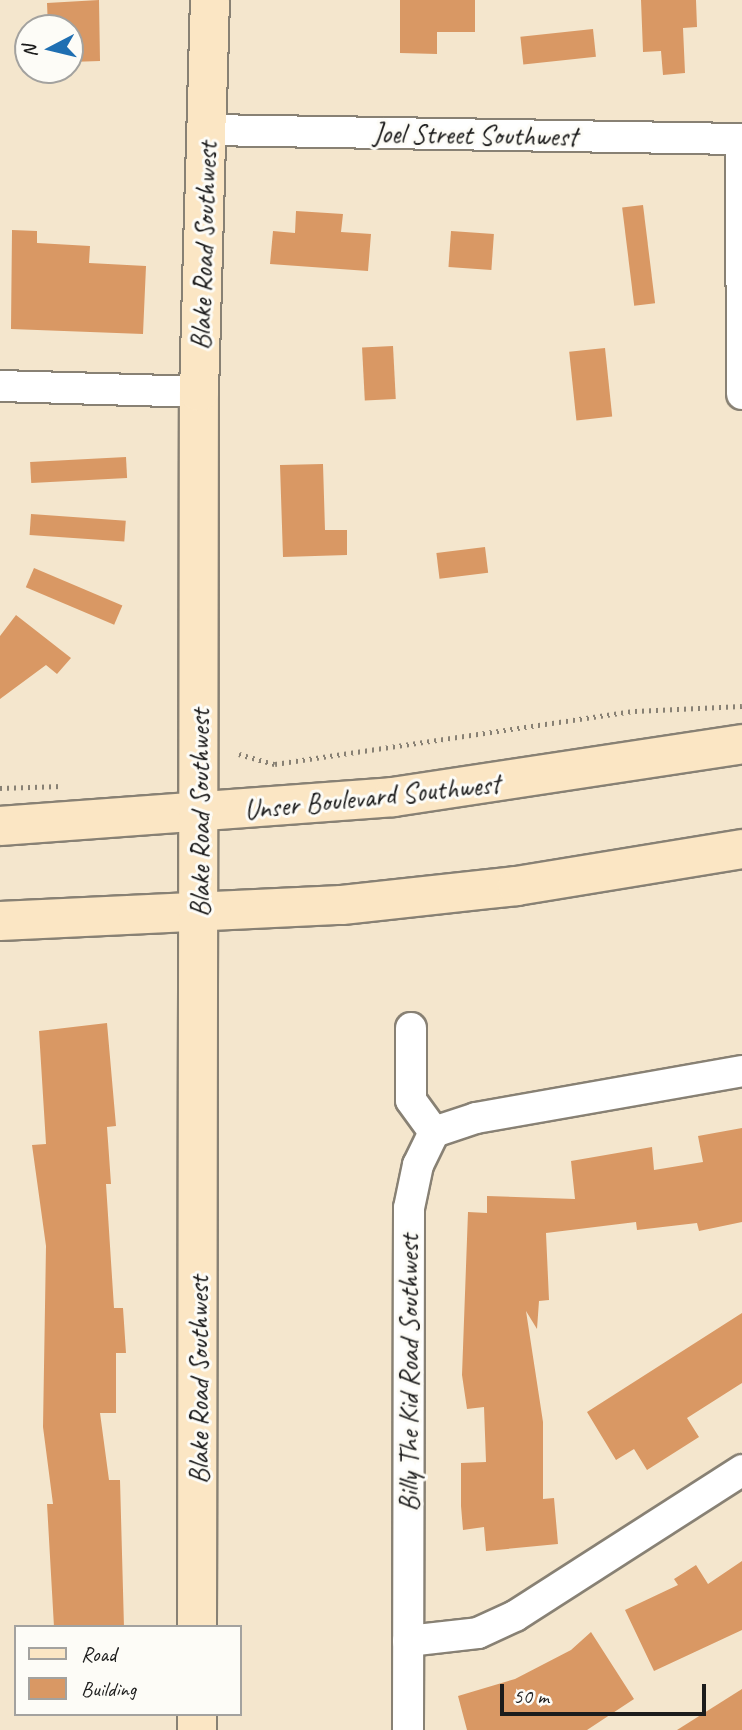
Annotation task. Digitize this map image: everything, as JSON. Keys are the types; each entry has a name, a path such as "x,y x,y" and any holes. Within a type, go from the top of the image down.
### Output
{"main road":[{"name":"Blake Road Southwest","path":"197,1625 201,916 199,392 208,130 209,0"},
{"name":"Unser Boulevard Southwest","path":"0,826 201,815 393,797 742,744"},
{"path":"0,921 201,916 517,886 742,849"}],"street":[{"name":"Joel Street Southwest","path":"208,130 742,139"},
{"path":"742,139 742,394"},
{"path":"0,386 199,392"},
{"path":"411,1028 411,1100 435,1132 476,1118 742,1071"},
{"name":"Billy The Kid Road Southwest","path":"408,1730 409,1208 418,1166 435,1132"},
{"path":"408,1641 478,1633 514,1616 742,1470"}],"path":[{"path":"239,754 275,764 635,711 742,706"}],"building":[{"path":"99,0 100,61 84,62 84,14 47,14 47,3"},
{"path":"400,0 475,0 475,32 437,32 437,54 400,53"},
{"path":"641,0 696,0 697,27 683,28 685,73 663,75 661,51 643,52"},
{"path":"593,29 596,57 523,64 520,37"},
{"path":"643,205 655,303 634,306 622,208"},
{"path":"296,211 343,214 341,232 371,234 368,271 270,264 273,231 295,233"},
{"path":"12,230 37,231 37,243 90,246 89,263 146,266 143,334 11,329"},
{"path":"451,231 494,234 491,270 448,267"},
{"path":"393,346 396,399 365,401 362,348"},
{"path":"605,348 612,417 576,420 569,352"},
{"path":"126,457 127,478 31,483 30,462"},
{"path":"323,464 325,530 347,530 347,555 283,557 280,465"},
{"path":"31,514 126,521 124,542 30,535"},
{"path":"485,547 488,573 440,579 436,553"},
{"path":"34,568 122,606 114,625 26,587"},
{"path":"16,615 71,658 57,674 46,665 0,699 0,636"},
{"path":"107,1023 116,1126 107,1127 111,1184 106,1184 114,1308 123,1308 126,1353 116,1353 116,1413 100,1413 109,1480 120,1480 124,1625 54,1625 47,1504 53,1504 43,1427 46,1246 32,1145 46,1144 39,1031"},
{"path":"742,1128 742,1222 699,1231 697,1223 637,1230 636,1222 546,1233 549,1300 539,1301 537,1329 526,1311 543,1422 543,1499 554,1498 558,1544 486,1551 484,1527 463,1530 461,1506 461,1463 486,1462 484,1407 467,1409 462,1375 468,1212 487,1213 487,1196 575,1199 571,1161 652,1147 654,1170 703,1162 698,1136"},
{"path":"742,1313 742,1383 687,1418 699,1437 647,1470 634,1449 616,1460 587,1412"},
{"path":"742,1561 742,1630 654,1671 625,1610 678,1585 674,1579 696,1565 708,1584"},
{"path":"591,1632 634,1699 587,1730 467,1730 458,1696 515,1679 571,1650"},
{"path":"742,1689 742,1730 677,1730"}]}
